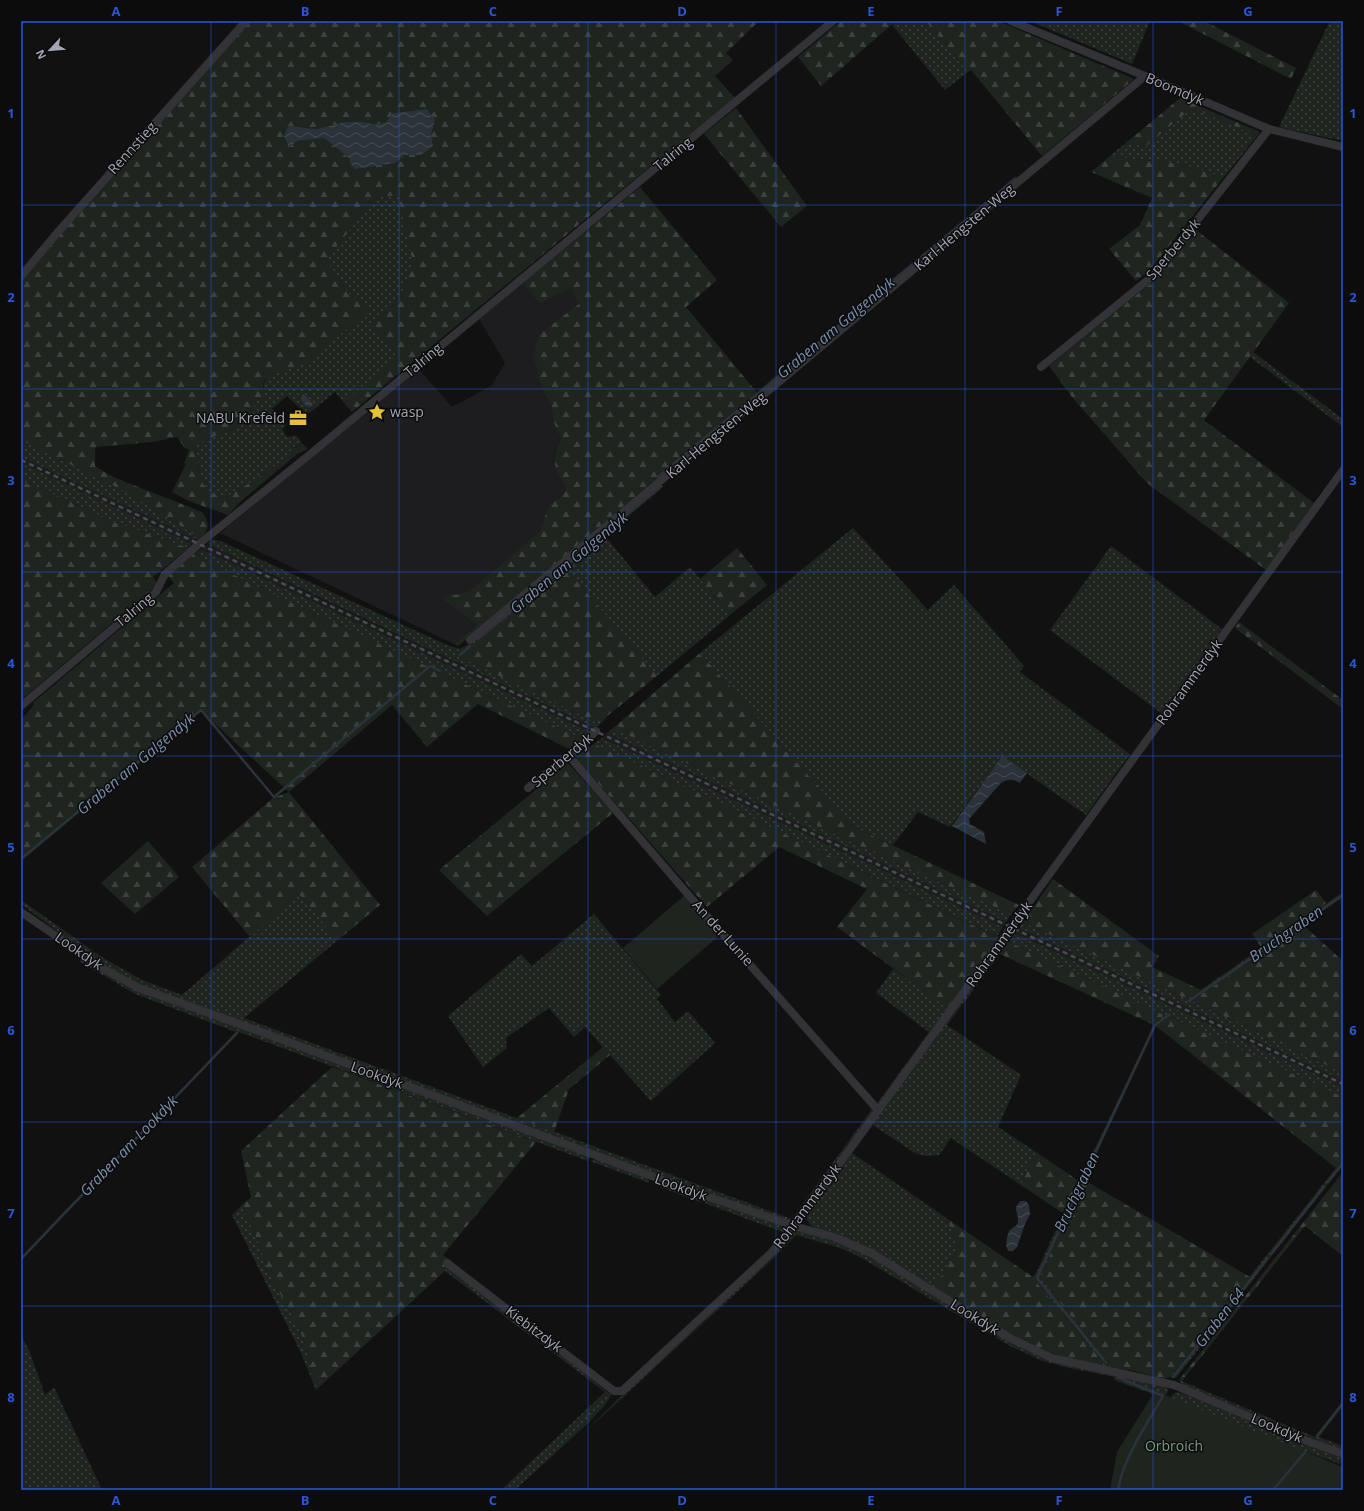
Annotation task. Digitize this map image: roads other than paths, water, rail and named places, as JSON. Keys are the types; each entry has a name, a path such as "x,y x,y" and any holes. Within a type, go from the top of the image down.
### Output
{"street":[{"name":"Rennstieg","path":"21,276 57,233 246,21"},
{"name":"Talring","path":"21,706 156,592 165,574 198,544 314,451 833,21"},
{"name":"Boomdyk","path":"1011,21 1269,129 1343,147"},
{"name":"Karl-Hengsten-Weg","path":"470,640 1145,76"},
{"name":"Sperberdyk","path":"1041,367 1154,275 1269,129"},
{"name":"Rohrammerdyk","path":"622,1391 770,1254 794,1226 1343,470"},
{"name":"Sperberdyk","path":"528,788 569,756 596,731"},
{"name":"An der Lunie","path":"569,756 692,899 878,1110"},
{"name":"Lookdyk","path":"21,912 65,942 89,961 139,988 252,1028 706,1196 794,1226 834,1237 871,1253 1010,1338 1052,1358 1174,1385 1307,1441 1343,1454"},
{"name":"Kiebitzdyk","path":"447,1263 614,1391 622,1391"}],"water":[{"path":"427,109 435,120 431,135 433,146 421,155 405,155 395,163 355,169 350,163 349,158 324,138 297,141 289,147 284,136 288,126 316,129 346,122 363,122 378,125 386,122 393,113"},
{"path":"303,395 305,395 313,404 311,407 306,406 301,400"},
{"path":"1002,756 1027,773 1020,783 1010,780 1000,784 969,819 970,824 984,832 986,844 952,826"},
{"path":"1021,1201 1026,1201 1029,1205 1030,1214 1017,1247 1013,1251 1008,1251 1006,1245 1008,1235 1010,1230 1018,1223 1016,1206"}],"waterway":[{"name":"Graben am Galgendyk","path":"658,477 1015,179"},
{"name":"Graben am Galgendyk","path":"478,639 660,487"},
{"name":"Graben am Galgendyk","path":"460,655 470,646"},
{"name":"Graben am Galgendyk","path":"21,859 201,710 274,797 430,666 440,671"},
{"name":"Bruchgraben","path":"1189,1001 1343,895"},
{"name":"Bruchgraben","path":"1104,1360 1037,1278 1155,1025 1169,1015"},
{"name":"Graben am Lookdyk","path":"21,1259 237,1033"},
{"name":"Graben 64","path":"1328,1182 1343,1163"},
{"name":"Graben 64","path":"1271,1254 1324,1187"},
{"name":"Graben 64","path":"1173,1377 1267,1259"},
{"name":"Bruchgraben","path":"1117,1377 1163,1396 1130,1453 1118,1490"},
{"path":"1317,1436 1343,1403"},
{"path":"1273,1490 1305,1452"}],"railway":[{"path":"21,460 1343,1084"}],"place":[{"name":"wasp","path":"377,412"},
{"name":"NABU Krefeld","path":"298,418"}],"park label":[{"name":"Orbroich","path":"1174,1446"}]}
